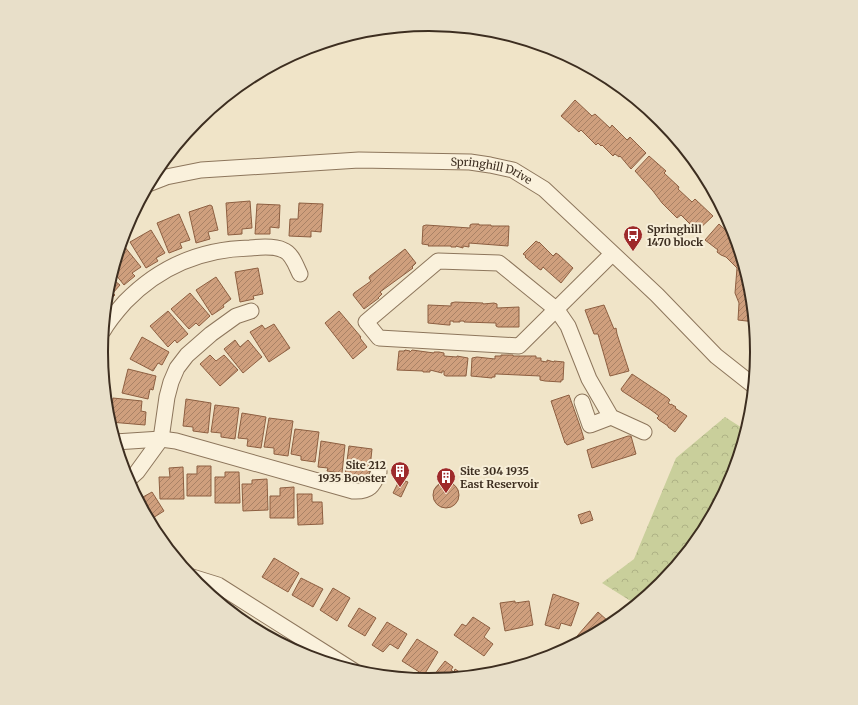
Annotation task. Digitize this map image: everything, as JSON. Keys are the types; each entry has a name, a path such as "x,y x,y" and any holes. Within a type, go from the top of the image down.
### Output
{"street":[{"name":"Springhill Drive","path":"158,180 201,170 359,160 470,162 490,164 514,170 544,189 657,295 716,356 749,382"},
{"path":"109,323 119,309 137,290 157,275 181,263 206,254 236,248 263,247 284,250 290,255 300,274"},
{"path":"612,254 557,310 519,346 379,338 366,322 438,261 499,263 557,310 568,326 589,379 611,417 644,432"},
{"path":"132,476 161,439 167,397 171,382 177,368 186,355 210,334 236,316 251,311"},
{"path":"582,402 590,425 611,417"},
{"path":"120,442 161,439 176,441 361,492 368,490 373,485 380,472"},
{"path":"202,580 218,585 337,660"}],"green space":[{"path":"725,417 742,428 726,476 696,531 671,564 632,602 602,583 634,559 676,458"}],"building":[{"path":"575,100 592,116 595,114 610,128 612,125 627,140 630,137 646,153 631,169 620,156 619,157 615,154 613,156 602,145 601,146 598,143 596,145 581,130 579,132 561,116"},
{"path":"649,156 666,171 664,173 679,187 678,189 692,202 695,199 713,216 697,231 681,215 677,218 635,171"},
{"path":"250,201 252,228 242,229 242,234 228,235 226,203"},
{"path":"299,203 323,204 321,232 311,231 311,237 289,236 290,219 298,219"},
{"path":"257,204 280,205 279,228 270,227 270,234 255,234"},
{"path":"210,205 212,206 218,230 208,232 210,239 196,243 189,212"},
{"path":"179,214 190,240 180,243 182,248 169,253 157,223"},
{"path":"719,224 727,231 740,269 749,321 738,320 739,303 735,293 737,268 705,240"},
{"path":"470,225 509,226 508,246 469,243 469,247 463,246 463,248 456,246 428,246 429,245 422,244 423,226 470,228"},
{"path":"151,230 165,253 156,258 158,261 146,268 130,242"},
{"path":"536,241 539,242 553,256 556,253 559,255 573,268 561,283 543,267 541,270 539,269 523,254"},
{"path":"125,248 141,267 132,273 135,276 124,285 117,276"},
{"path":"405,249 416,263 412,267 413,268 380,292 382,294 379,298 364,309 353,295 354,293 371,281 369,278 370,276"},
{"path":"258,268 263,294 253,296 254,299 240,302 235,272"},
{"path":"216,277 231,299 223,305 224,307 212,315 196,290"},
{"path":"116,281 120,285 114,292"},
{"path":"190,293 210,316 199,326 196,323 189,329 171,309"},
{"path":"451,303 483,304 494,303 497,304 497,308 519,307 519,327 498,327 496,326 496,323 464,321 450,321 450,325 428,323 428,305 451,306"},
{"path":"604,305 614,329 616,328 629,371 610,376 598,334 594,334 585,310"},
{"path":"168,311 188,334 177,343 175,340 168,347 150,326"},
{"path":"339,311 361,337 360,338 367,347 353,359 325,323"},
{"path":"274,324 290,348 269,362 250,332 262,325 265,329"},
{"path":"142,337 169,352 162,365 158,363 153,371 130,359"},
{"path":"235,340 240,347 248,340 262,357 243,373 224,349"},
{"path":"405,350 410,352 412,350 434,353 439,352 444,353 444,356 468,358 466,376 446,376 444,375 444,371 442,371 442,373 430,370 430,372 423,372 397,370 399,351"},
{"path":"210,355 216,361 224,355 238,370 220,386 200,364"},
{"path":"495,356 536,356 536,358 541,358 541,361 547,362 547,360 564,362 563,380 561,380 561,382 545,381 540,380 540,376 497,374 495,374 495,377 492,378 471,376 472,358 477,357 495,359"},
{"path":"128,369 156,376 153,390 150,389 148,399 122,393"},
{"path":"632,374 668,398 670,400 668,403 676,407 675,408 687,416 675,432 657,418 659,416 622,391 621,389"},
{"path":"569,395 584,439 567,445 551,401"},
{"path":"113,398 142,401 141,411 146,412 145,425 115,422 112,405"},
{"path":"186,399 211,403 208,433 193,431 193,427 183,426"},
{"path":"215,405 239,408 235,439 221,437 221,433 211,432"},
{"path":"242,413 266,417 261,448 247,446 248,439 238,438"},
{"path":"269,418 293,421 288,456 274,454 274,448 264,447"},
{"path":"295,429 319,432 315,462 301,460 301,456 291,454"},
{"path":"631,436 636,454 592,468 587,450"},
{"path":"321,441 345,445 342,473 327,471 328,468 318,467"},
{"path":"349,446 372,449 369,477 358,475 358,478 345,476"},
{"path":"197,466 211,466 211,496 187,496 187,474 197,474"},
{"path":"183,467 184,499 160,499 159,477 170,477 169,468"},
{"path":"225,472 239,472 240,503 215,503 215,477 225,477"},
{"path":"267,479 268,510 243,511 242,484 252,484 252,480"},
{"name":"Site 212 1935 Booster","path":"400,479 408,482 401,497 393,493"},
{"name":"Site 304 1935 East Reservoir","path":"446,482 456,485 459,495 456,505 446,508 436,505 433,495 436,485"},
{"path":"294,487 294,518 270,518 270,496 280,496 280,488"},
{"path":"139,490 143,497 152,492 164,511 154,517"},
{"path":"297,494 312,494 312,502 322,502 323,524 298,525"},
{"path":"590,511 593,520 581,524 578,515"},
{"path":"274,558 299,573 288,592 262,577"},
{"path":"301,578 323,589 313,607 292,595"},
{"path":"333,588 350,598 337,621 320,610"},
{"path":"553,594 579,603 571,626 561,623 559,629 545,625"},
{"path":"515,601 515,603 529,601 533,625 505,631 500,603"},
{"path":"359,608 376,618 365,636 348,626"},
{"path":"598,612 607,620 590,631 574,639"},
{"path":"473,617 490,628 484,637 493,644 484,656 454,635 462,624 466,626"},
{"path":"387,622 407,634 398,649 390,644 383,652 372,645"},
{"path":"417,639 438,652 425,674 422,674 402,661"},
{"path":"445,661 453,667 451,670 454,672 455,669 460,672 450,673 435,674"}],"place":[{"name":"Springhill 1470 block","path":"633,252"},
{"name":"Site 212 1935 Booster","path":"400,488"},
{"name":"Site 304 1935 East Reservoir","path":"446,494"}]}
